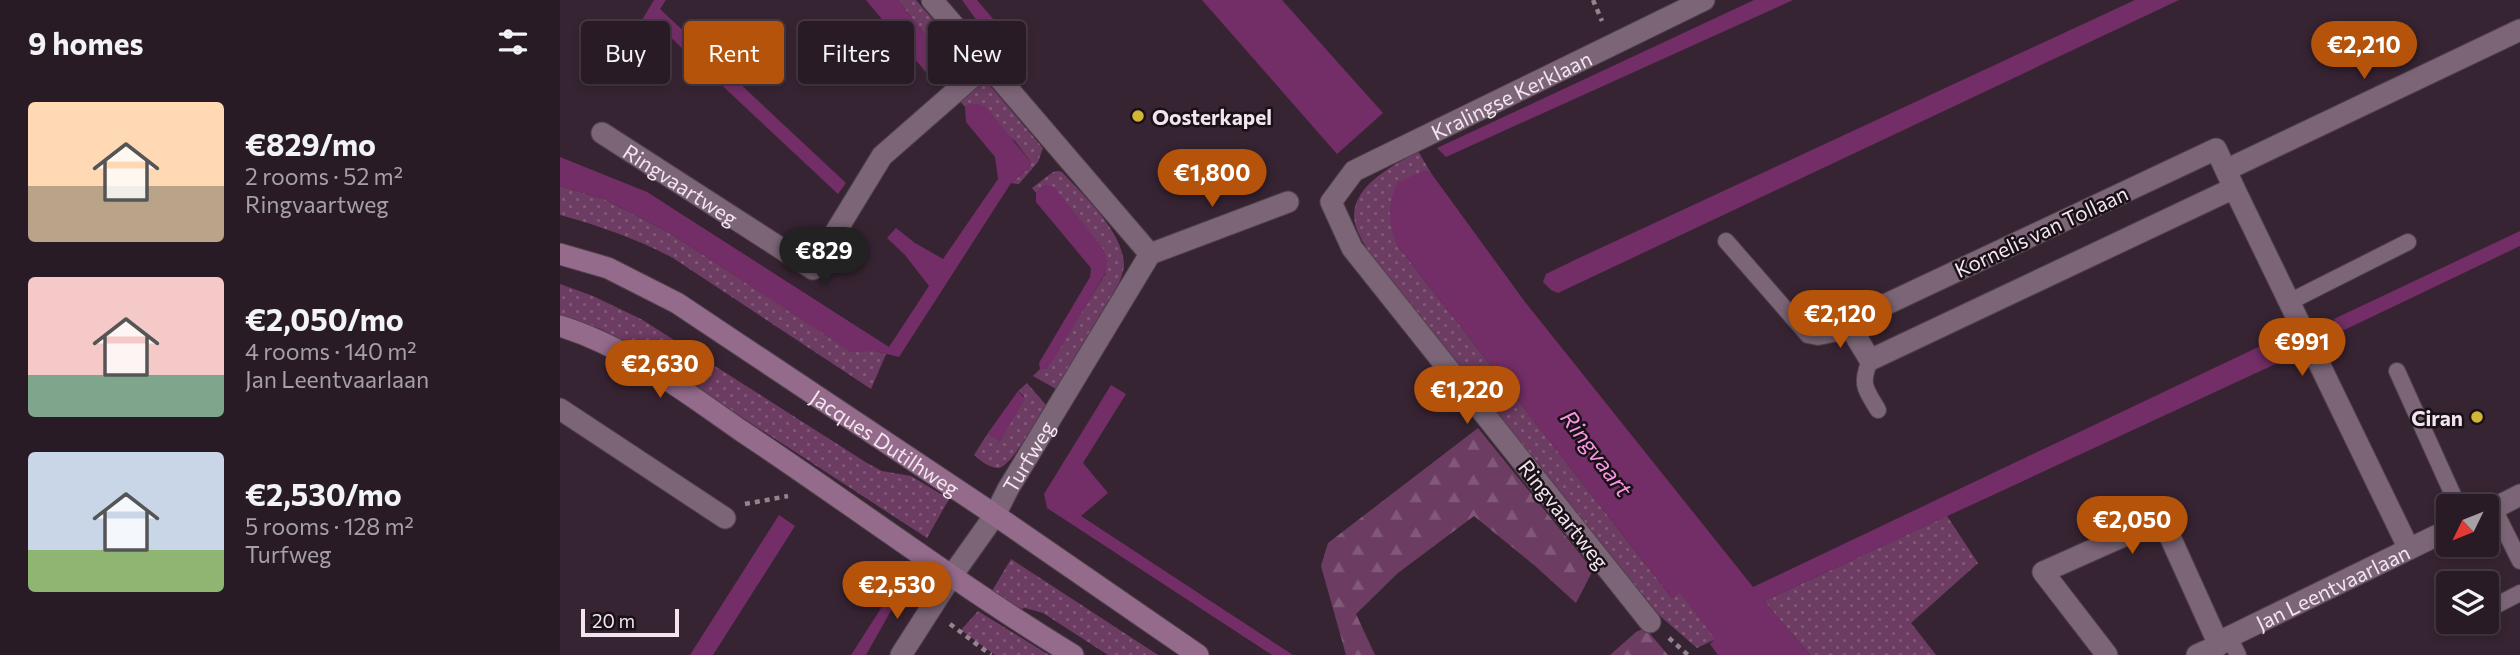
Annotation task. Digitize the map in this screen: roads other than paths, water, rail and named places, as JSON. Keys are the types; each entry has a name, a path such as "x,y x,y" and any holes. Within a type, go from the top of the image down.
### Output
{"main road":[{"name":"Jacques Dutilhweg","path":"560,254 608,268 677,303 995,515 1198,655"},
{"path":"560,326 587,334 640,362 998,609 1073,655"}],"street":[{"path":"932,0 950,21"},
{"name":"Kralingse Kerklaan","path":"1331,202 1354,171 1704,0"},
{"name":"Kornelis van Tollaan","path":"1870,360 2520,30"},
{"name":"Ringvaartweg","path":"602,133 813,269 882,156 964,84"},
{"path":"1004,84 1150,254 1288,202"},
{"name":"Kornelis van Tollaan","path":"1852,330 1857,318 2216,149 2230,179"},
{"path":"2230,179 2409,548"},
{"name":"Ringvaartweg","path":"1331,202 1352,248 1650,622"},
{"name":"Turfweg","path":"901,655 995,515 1150,254"},
{"path":"1852,330 1870,360"},
{"path":"560,409 725,518"},
{"path":"2499,506 2520,495"},
{"path":"2107,655 2043,572 2162,519 2229,646"},
{"name":"Jan Leentvaarlaan","path":"2197,655 2229,646 2436,536"}],"lane":[{"name":"Kornelis van Tollaan","path":"1726,241 1808,335 1818,337 1852,330"},
{"path":"2289,302 2408,242"},
{"path":"1870,360 1863,377 1863,385 1878,410"},
{"path":"2397,371 2453,494"},
{"path":"2499,525 2520,561"},
{"path":"2499,604 2520,593"}],"water":[{"path":"654,0 666,0 660,9 684,31 684,50 670,37 670,21 641,21"},
{"path":"866,0 898,0 928,38 928,75 914,58 914,21 883,21"},
{"path":"962,0 977,0 995,21 977,21"},
{"path":"1202,0 1282,0 1383,113 1337,154"},
{"path":"1754,0 1793,0 1446,157 1437,148"},
{"path":"2135,0 2179,0 1558,293 1543,282 1546,274 1579,258"},
{"path":"720,84 740,84 846,183 838,194"},
{"path":"970,104 985,106 1031,162 1028,169 1011,183 899,357 875,351 851,352 668,232 604,199 560,186 560,157 647,192 889,347 929,286 905,255 887,238 896,228 943,259 998,179 995,157 966,122 965,107"},
{"name":"Ringvaart","path":"1423,171 1431,173 1525,302 1753,587 2271,341 2282,361 1764,601 1810,655 1718,655 1710,644 1715,639 1680,593 1672,598 1397,245 1390,214 1397,183"},
{"path":"1045,185 1054,187 1104,250 1107,262 1106,272 1055,357 1046,369 1040,369 1039,363 1090,277 1091,268 1036,202 1036,193"},
{"path":"2520,231 2520,246 2338,333 2334,319"},
{"path":"1111,385 1126,394 1083,463 1108,493 1081,516 1293,655 1272,655 1047,508 1044,494"},
{"path":"1018,391 1025,399 1000,441 988,433"},
{"path":"779,515 795,526 713,655 690,655"},
{"path":"896,585 902,591 866,655 851,655"}],"place":[{"name":"Oosterkapel","path":"1138,116"},
{"name":"Ciran","path":"2477,417"}]}
